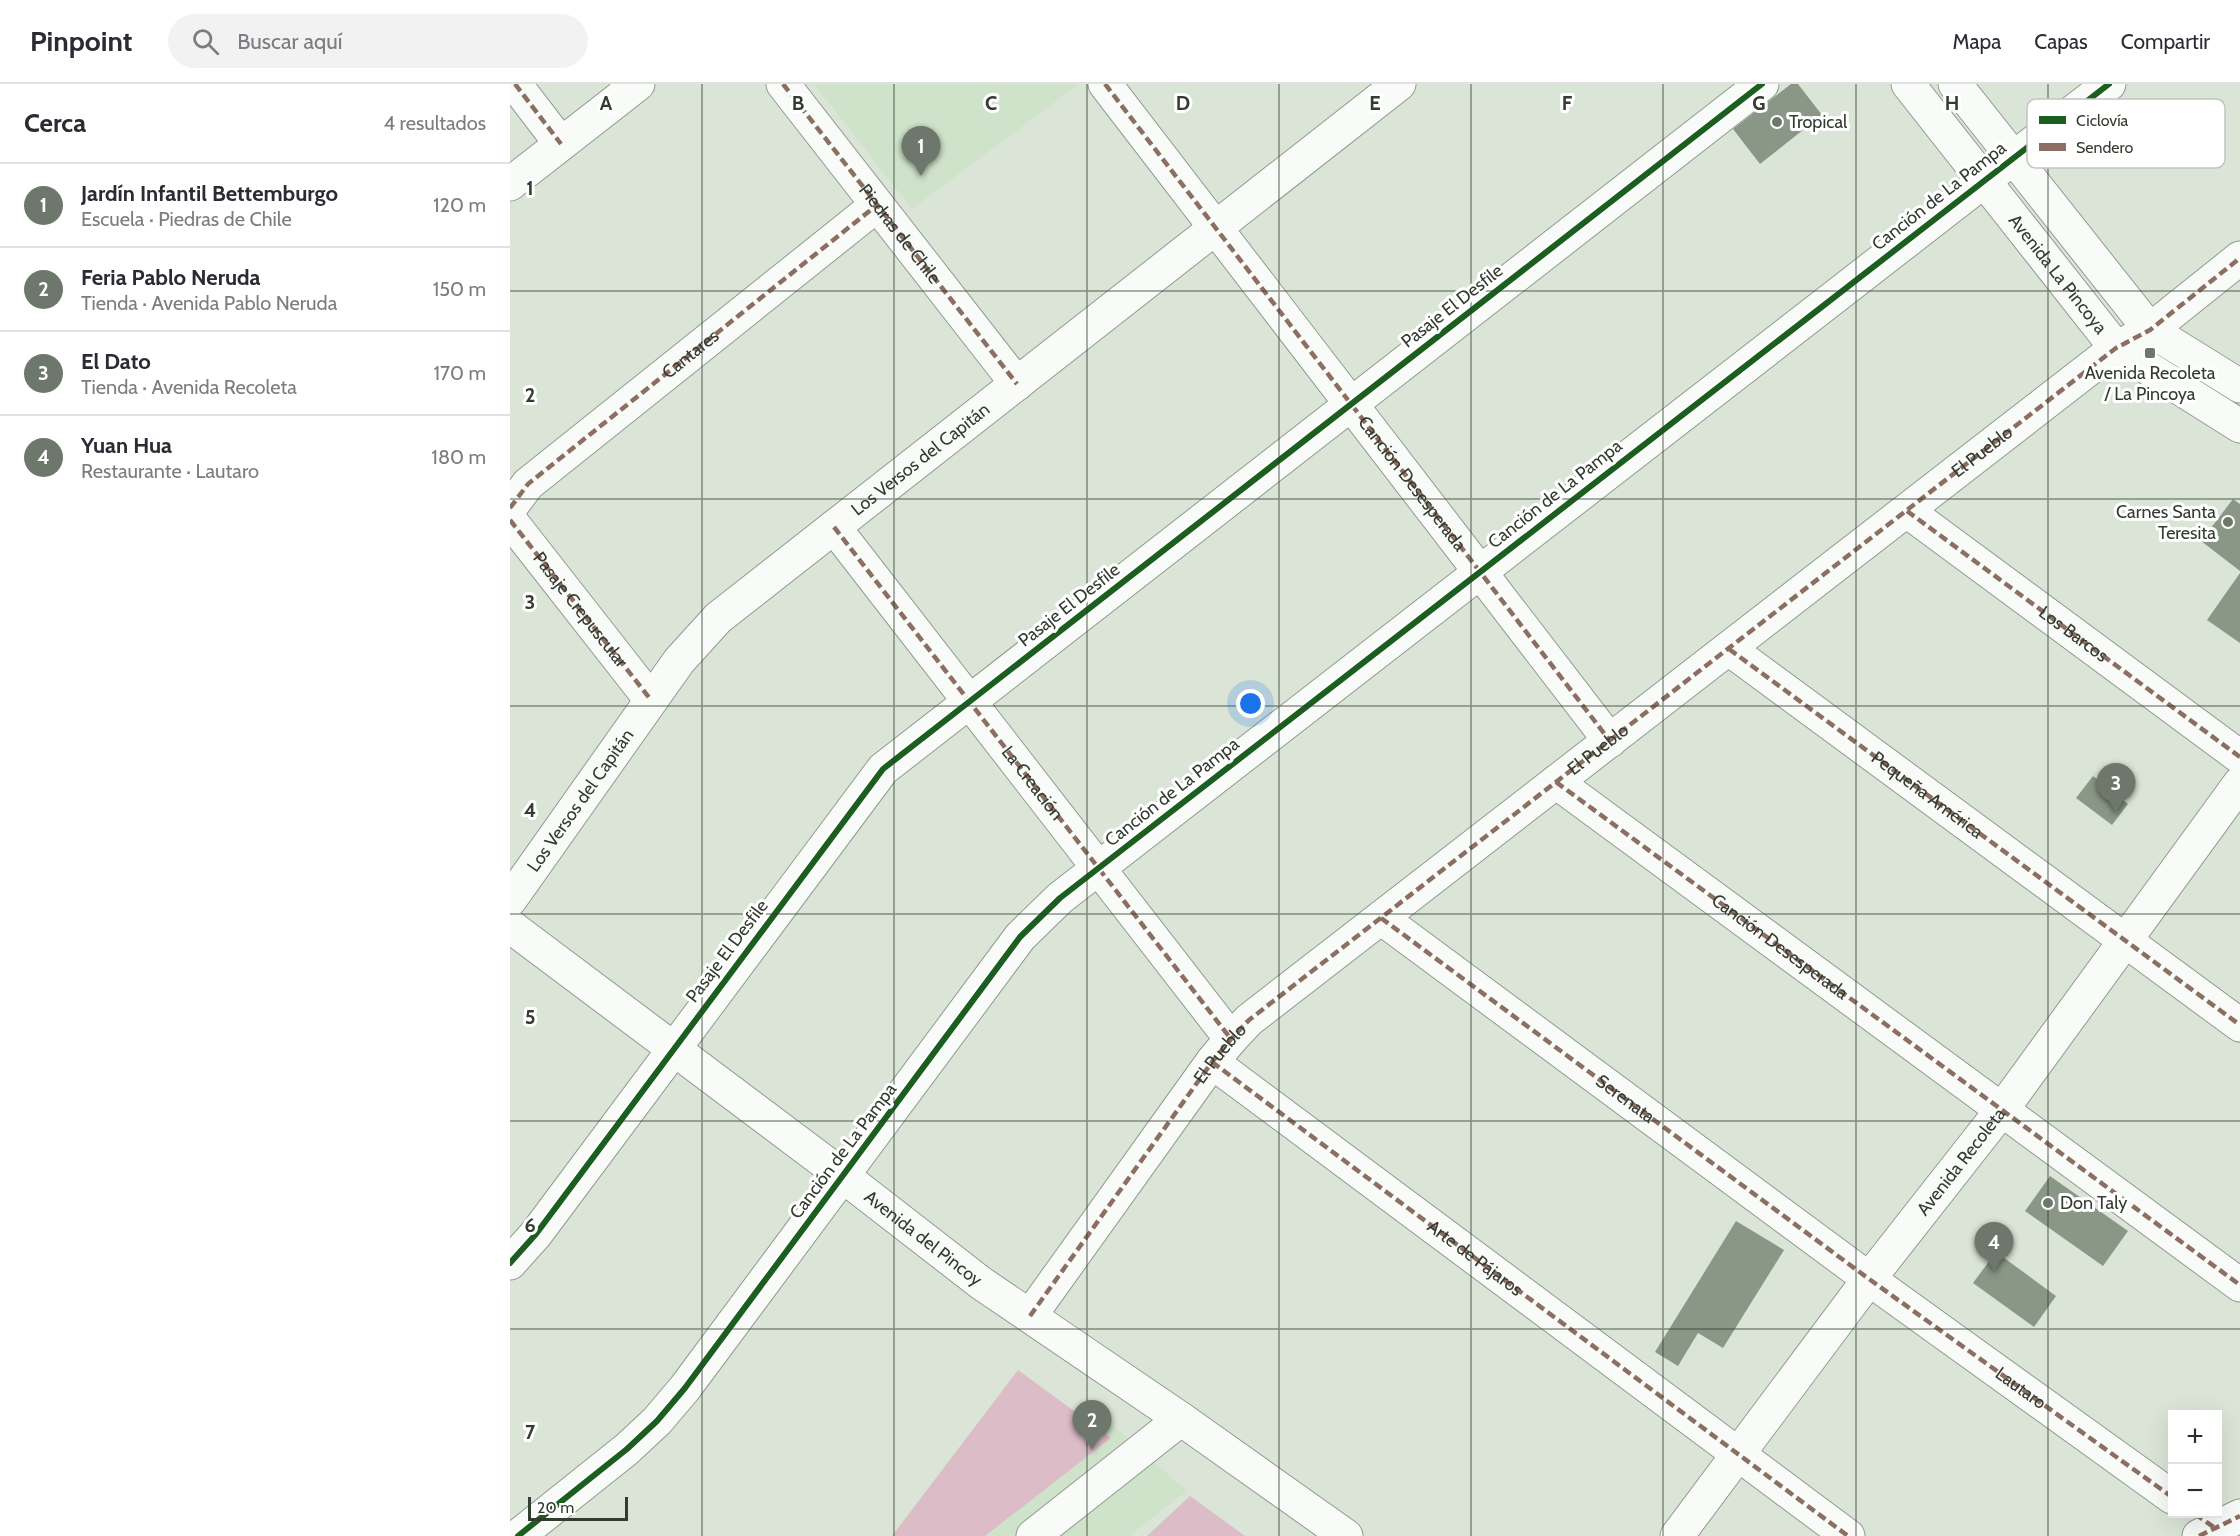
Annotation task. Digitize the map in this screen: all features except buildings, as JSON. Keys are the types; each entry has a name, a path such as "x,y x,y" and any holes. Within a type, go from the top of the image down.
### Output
{"street":[{"path":"515,84 561,144"},
{"path":"510,183 638,84"},
{"name":"Piedras de Chile","path":"783,84 1017,384"},
{"name":"Canción Desesperada","path":"1105,84 1610,741"},
{"name":"Los Versos del Capitán","path":"510,900 651,700 691,646 717,618 1399,84"},
{"name":"Pasaje El Desfile","path":"510,1263 536,1234 884,769 1762,84"},
{"name":"Avenida La Pincoya","path":"1908,84 2116,348 2240,426"},
{"name":"Avenida La Pincoya","path":"1955,84 2150,330 2240,386"},
{"name":"Canción de La Pampa","path":"2090,99 2109,84"},
{"name":"Canción de La Pampa","path":"518,1536 627,1449 657,1421 685,1388 1020,937 1060,898 2027,147"},
{"name":"Cantares","path":"510,508 528,484 877,205"},
{"name":"El Pueblo","path":"1030,1316 1222,1050 1249,1020 2116,348 2150,330 2240,258"},
{"name":"Los Barcos","path":"1907,511 2240,757"},
{"name":"Pasaje Crepuscular","path":"510,520 651,700"},
{"name":"La Creación","path":"834,527 1098,868 1222,1050"},
{"name":"Pequeña América","path":"1729,649 2240,1025"},
{"name":"Canción Desesperada","path":"1556,783 2001,1111 2238,1281"},
{"name":"Avenida Recoleta","path":"1677,1536 1869,1279 2001,1111 2240,783"},
{"name":"Serenata","path":"1381,918 1869,1279"},
{"name":"Avenida del Pincoy","path":"510,926 843,1176 981,1283 1181,1419 1346,1536"},
{"name":"Arte de Pájaros","path":"1222,1050 1848,1536"},
{"name":"Lautaro","path":"1869,1279 2168,1494"},
{"path":"1033,1536 1181,1419"}],"shaded area":[{"path":"814,84 1079,84 912,209"},
{"path":"1018,1370 1111,1438 985,1536 892,1536"},
{"path":"1094,1409 1187,1491 1129,1536 934,1536"},
{"path":"1190,1496 1245,1536 1147,1536"}],"marked path":[{"path":"515,84 561,144"},
{"path":"783,84 1017,384"},
{"path":"1105,84 1610,741"},
{"path":"510,508 528,484 877,205"},
{"path":"1030,1316 1212,1062 1249,1020 2116,348 2150,330 2240,258"},
{"path":"1907,511 2240,757"},
{"path":"510,520 651,700"},
{"path":"834,527 1231,1039"},
{"path":"1729,649 2240,1025"},
{"path":"1556,782 2240,1285"},
{"path":"1381,918 1869,1279 2168,1494"},
{"path":"1212,1062 1848,1536"},
{"path":"2199,1536 2240,1516"},
{"path":"2201,1518 2215,1528"}],"cycle path":[{"path":"510,1263 536,1234 883,769 1762,84"},
{"path":"2090,99 2109,84"},
{"path":"518,1536 627,1449 657,1421 685,1388 1020,937 1060,898 2027,148"}],"place":[{"name":"Tropical","path":"1777,122"},
{"name":"Jardín Infantil Bettemburgo","path":"921,176"},
{"name":"Avenida Recoleta / La Pincoya","path":"2150,353"},
{"name":"Carnes Santa Teresita","path":"2228,522"},
{"name":"El Dato","path":"2116,813"},
{"name":"Don Taly","path":"2048,1203"},
{"name":"Yuan Hua","path":"1994,1272"},
{"name":"Feria Pablo Neruda","path":"1092,1450"}]}
